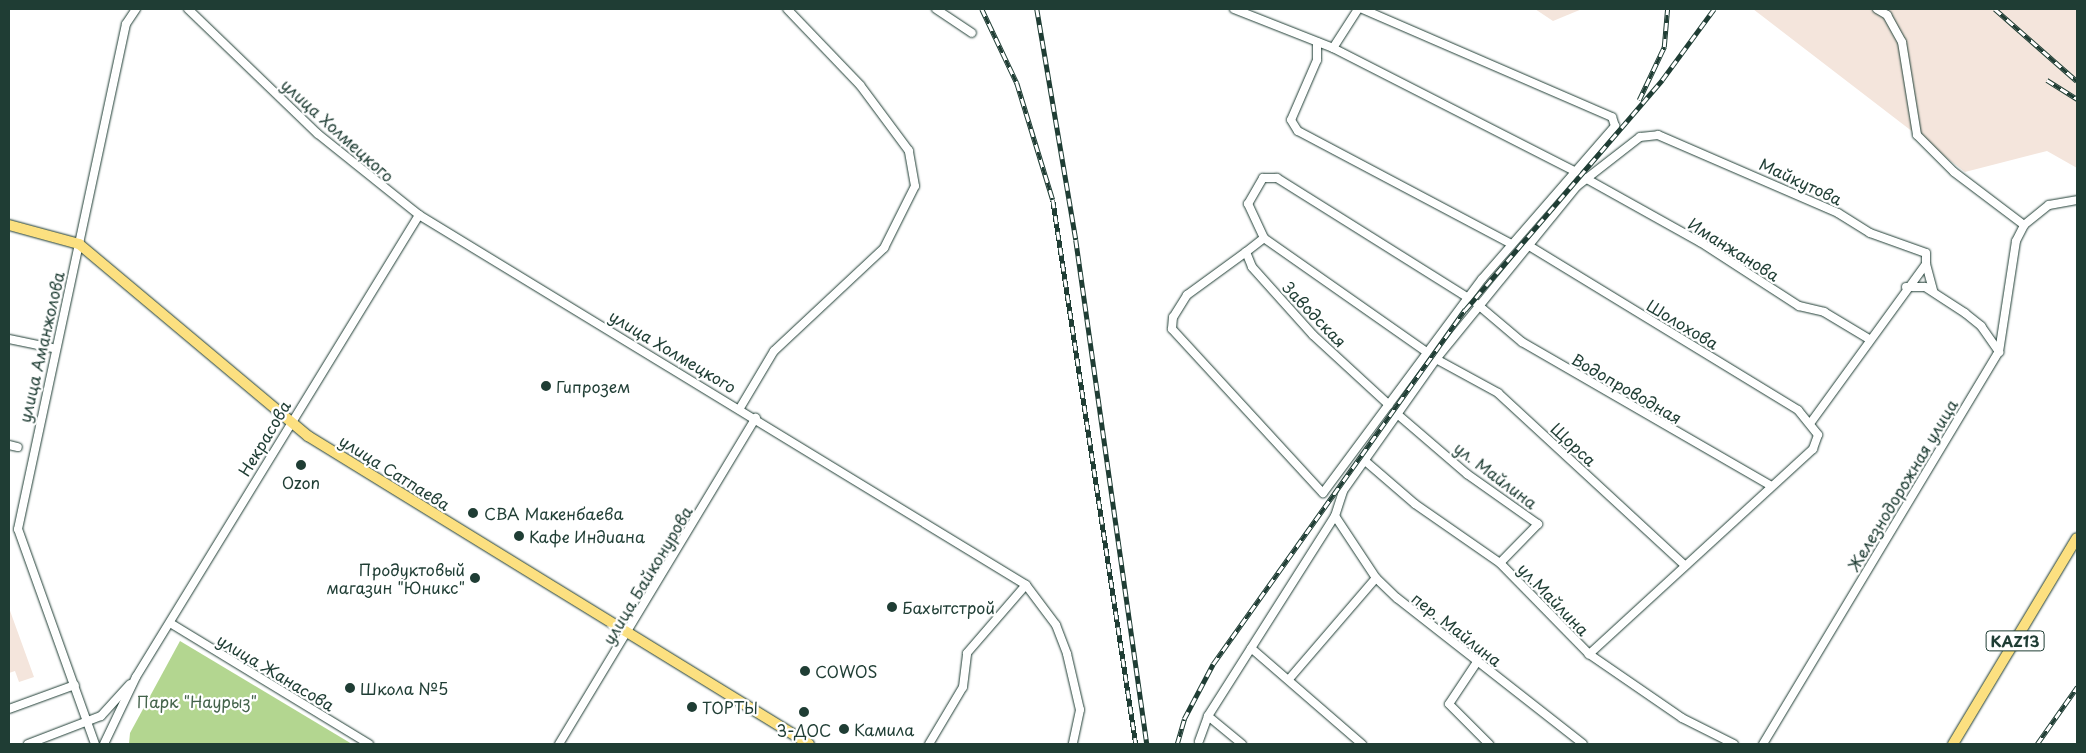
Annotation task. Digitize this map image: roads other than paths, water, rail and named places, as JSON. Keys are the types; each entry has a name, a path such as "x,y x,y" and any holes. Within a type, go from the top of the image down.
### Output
{"main road":[{"name":"улица Сатпаева","path":"9,225 79,244 289,423 809,744"},
{"name":"KAZ13","path":"1953,744 2077,538"}],"street":[{"name":"улица Холмецкого","path":"188,9 318,134 419,216 740,408 1026,585 1056,625 1073,673 1080,710 1073,744"},
{"path":"740,408 774,351 884,248 915,186 909,151 860,85 787,9"},
{"path":"936,9 972,33"},
{"path":"1234,9 1333,48 1576,172"},
{"path":"1333,48 1358,9"},
{"path":"1264,238 1187,295 1173,317 1172,329 1324,493 1482,279 1615,126 1612,117 1362,9"},
{"path":"1877,9 1887,15 1902,42 1917,135 1954,172 2024,225 2050,205 2077,200"},
{"name":"улица Аманжолова","path":"18,529 53,348 79,244 126,24 132,10"},
{"path":"1317,42 1317,60 1291,120 1298,131 1511,244"},
{"name":"Майкутова","path":"1585,178 1625,146 1658,134 1737,167 1927,261"},
{"path":"1428,353 1264,238 1248,204 1263,178 1277,178 1468,298"},
{"path":"1199,741 1208,716 1336,516 1343,491 1396,413 1477,304 1526,244 1585,178"},
{"name":"Иманжанова","path":"1585,178 1700,242 1799,306 1824,312 1869,339"},
{"name":"Некрасова","path":"136,677 289,423 419,216"},
{"name":"Железнодорожная улица","path":"1763,744 1999,352 2016,241 2024,225"},
{"name":"Шолохова","path":"1526,244 1811,422 1818,435 1813,449 1771,486"},
{"name":"Заводская","path":"1246,252 1252,268 1313,335 1389,405"},
{"path":"1811,422 1906,287 1927,261"},
{"path":"1927,261 1933,291"},
{"path":"1482,279 1492,286"},
{"path":"1906,287 1933,291 1981,326 1999,352"},
{"name":"Водопроводная","path":"1477,304 1522,342 1771,486"},
{"path":"9,339 53,348"},
{"name":"Щорса","path":"1436,359 1498,393 1683,564"},
{"name":"ул. Майлина","path":"1396,413 1467,474 1538,524 1500,563"},
{"name":"улица Байконурова","path":"559,744 628,633 756,418"},
{"path":"9,445 18,446"},
{"name":"ул.Майлина","path":"1364,460 1415,504 1500,563 1589,654 1682,718 1734,744"},
{"path":"1589,654 1683,564 1771,486"},
{"name":"пер. Майлина","path":"1336,516 1376,578 1476,662 1583,744"},
{"path":"9,532 18,529 96,744"},
{"path":"1290,678 1376,578"},
{"path":"929,744 963,687 967,653 1026,585"},
{"name":"улица Жанасова","path":"170,623 369,744"},
{"path":"1251,648 1290,678 1362,744"},
{"path":"1476,662 1449,704 1489,744"},
{"path":"28,744 101,716 136,677"},
{"path":"104,744 136,677"},
{"path":"9,709 75,685"},
{"path":"1208,716 1242,744"}],"railway":[{"path":"982,9 1017,83 1053,200 1136,744"},
{"path":"1037,9 1076,240 1147,744"},
{"path":"1639,100 1664,47 1667,9"},
{"path":"1177,744 1184,719 1213,664 1465,310 1662,80 1714,9"},
{"path":"1995,9 2077,81"},
{"path":"2047,80 2077,99"},
{"path":"2037,744 2077,687"}],"place":[{"name":"Гипрозем","path":"546,386"},
{"name":"Ozon","path":"301,465"},
{"name":"СВА Макенбаева","path":"473,513"},
{"name":"Кафе Индиана","path":"519,536"},
{"name":"Продуктовый магазин \"Юникс\"","path":"475,578"},
{"name":"Бахытстрой","path":"892,607"},
{"name":"COWOS","path":"805,671"},
{"name":"Школа №5","path":"350,688"},
{"name":"ТОРТЫ","path":"692,707"},
{"name":"3-ДОС","path":"804,712"},
{"name":"Камила","path":"844,729"}],"park label":[{"name":"Парк \"Наурыз\"","path":"197,701"}]}
